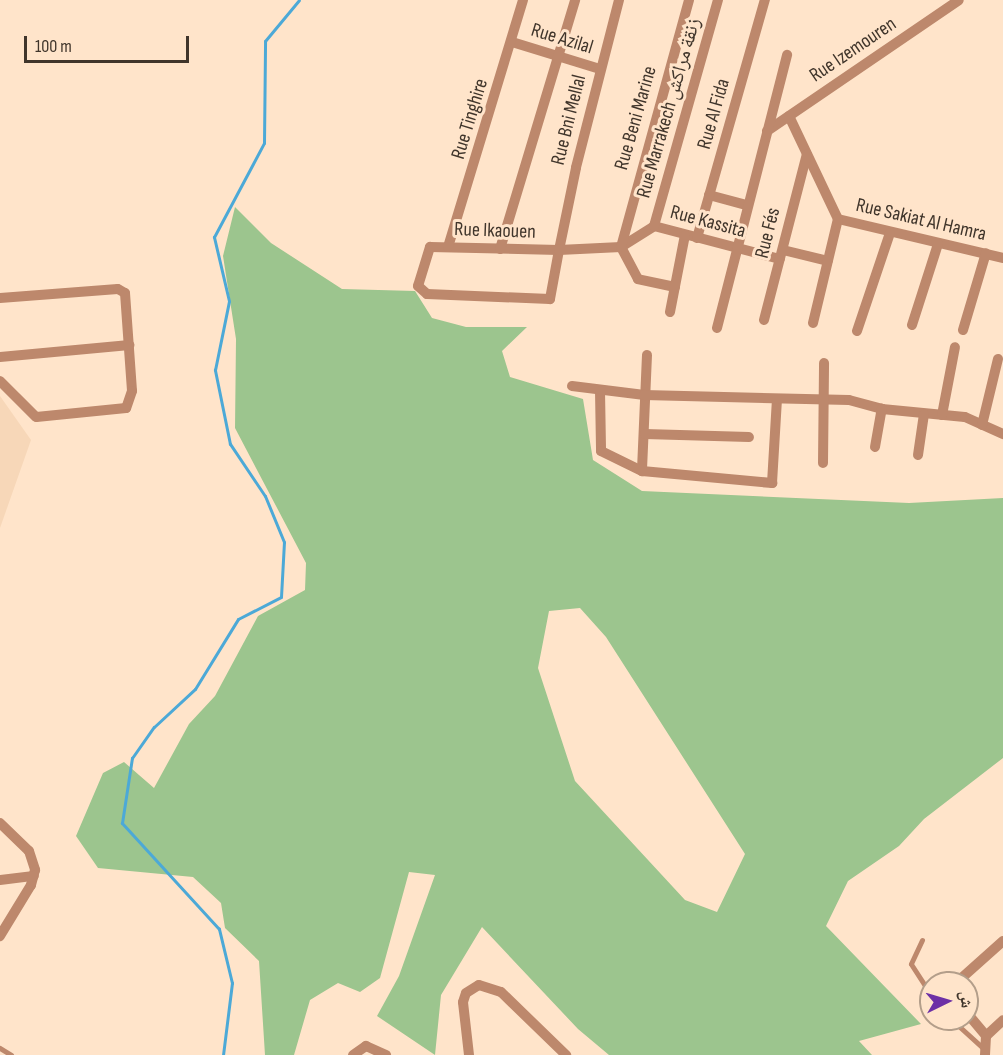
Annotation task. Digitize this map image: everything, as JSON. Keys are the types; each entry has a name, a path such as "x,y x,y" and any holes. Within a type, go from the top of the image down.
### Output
{"street":[{"name":"Rue Tinghire","path":"448,247 513,42 524,0"},
{"path":"500,249 575,0"},
{"name":"Rue Bni Mellal","path":"430,247 418,286 427,294 550,299 600,69 619,0"},
{"name":"Rue Beni Marine","path":"621,247 689,0"},
{"name":"Rue Marrakech زنقة مراكش","path":"654,226 718,0"},
{"name":"Rue Al Fida","path":"697,238 765,0"},
{"name":"Rue Izemouren","path":"767,130 959,0"},
{"name":"Rue Azilal","path":"513,42 600,69"},
{"path":"717,328 787,55"},
{"name":"Rue Sakiat Al Hamra","path":"789,116 838,219 1003,258"},
{"name":"Rue Fés","path":"764,320 807,154"},
{"path":"710,195 747,205"},
{"path":"813,323 838,219"},
{"name":"Rue Kassita","path":"560,250 621,247 654,226 736,248 828,261"},
{"path":"856,331 890,232"},
{"path":"670,312 685,235"},
{"path":"912,325 938,244"},
{"name":"Rue Ikaouen","path":"430,247 560,250"},
{"path":"621,247 638,279 675,287"},
{"path":"963,330 986,253"},
{"path":"0,298 118,289 125,293 132,391 126,408 36,417 0,381"},
{"path":"0,357 129,345"},
{"path":"942,415 955,347"},
{"path":"642,471 647,356"},
{"path":"982,425 998,359"},
{"path":"823,463 824,363"},
{"path":"572,386 644,395 859,402 882,409 965,417 1003,434"},
{"path":"600,391 601,451 642,471 772,483 777,400"},
{"path":"875,447 882,409"},
{"path":"918,455 924,414"},
{"path":"645,434 749,436"},
{"path":"0,823 29,851 34,876 0,936"},
{"path":"0,880 34,876"},
{"path":"969,971 1003,941"},
{"path":"469,1055 463,1002 466,993 479,985 501,992 567,1055"},
{"path":"984,1051 986,1036 1003,1020"},
{"path":"979,1028 986,1036"},
{"path":"352,1055 366,1046 386,1055"}],"lane":[{"path":"919,976 911,964 922,940"},
{"path":"963,1031 984,1051"},
{"path":"0,1048 11,1055"}],"shaded area":[{"path":"0,396 31,440 0,528"}],"green space":[{"path":"235,207 271,243 342,289 415,291 432,318 466,327 527,327 502,351 510,377 583,399 593,460 642,491 909,503 1003,498 1003,758 924,819 899,846 848,881 826,926 919,1025 859,1041 872,1055 609,1055 578,1029 482,927 441,995 435,1055 377,1016 399,976 435,875 409,872 380,978 360,992 338,983 310,1000 294,1055 265,1055 259,961 225,928 221,903 193,877 98,868 76,836 103,773 124,762 154,788 189,724 215,696 258,616 305,590 306,563 235,428 236,339 223,256","holes":["580,608 606,637 745,854 717,912 685,900 575,781 538,668 549,611"]}],"waterway":[{"path":"223,1055 232,983 219,929 122,823 132,758 154,727 195,689 238,619 281,597 284,542 265,496 230,444 215,370 229,301 214,237 264,143 265,41 299,0"}]}
